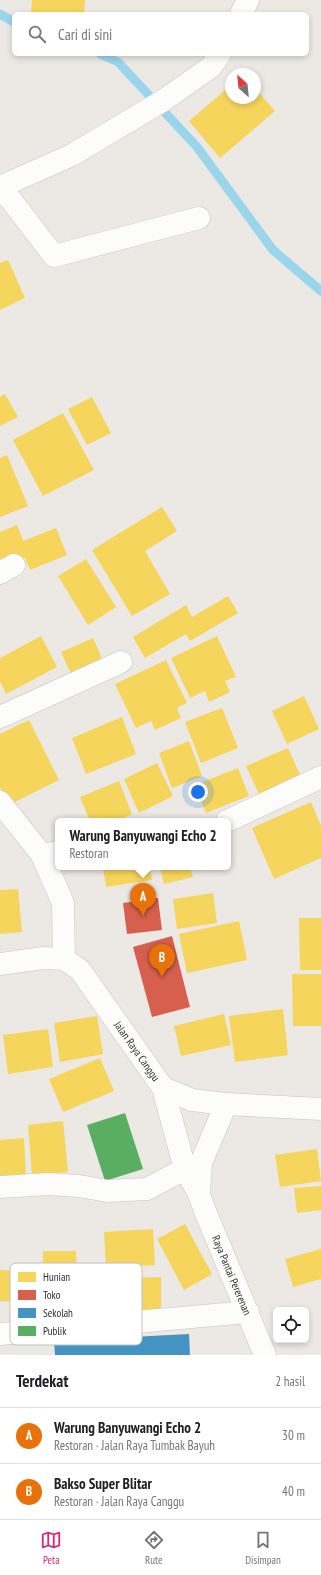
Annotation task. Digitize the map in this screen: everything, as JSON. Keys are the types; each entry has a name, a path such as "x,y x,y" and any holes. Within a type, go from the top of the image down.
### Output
{"street":[{"path":"242,12 248,0"},
{"path":"199,218 54,256 0,187 72,155 164,100 211,67 219,56"},
{"path":"0,717 122,662"},
{"path":"231,819 321,777"},
{"path":"0,802 50,854 63,903 64,959 43,958 0,964"},
{"name":"Jalan Raya Canggu","path":"64,959 80,970 163,1088 192,1100 226,1104 321,1109"},
{"name":"Raya Pantai Pererenan","path":"163,1088 185,1168 199,1194 265,1355"},
{"name":"Raya Pantai Pererenan","path":"199,1194 201,1163 226,1104"},
{"path":"0,1187 48,1184 79,1186 107,1191 148,1189 185,1168"},
{"path":"142,1321 248,1312"},
{"path":"0,1334 10,1333"}],"building: Hunian":[{"path":"32,0 85,0 84,12 31,12"},
{"path":"225,90 225,104 261,104 261,95 275,111 220,158 189,121"},
{"path":"8,260 25,298 0,310 0,263"},
{"path":"5,394 18,417 0,426 0,397"},
{"path":"92,397 111,433 87,445 68,409"},
{"path":"63,413 94,470 43,496 13,440"},
{"path":"7,455 28,506 0,517 0,458"},
{"path":"162,507 177,531 145,551 170,594 132,616 92,550"},
{"path":"17,525 23,541 56,528 67,555 30,570 25,558 3,566 0,558 0,532"},
{"path":"86,559 116,607 88,625 58,576"},
{"path":"228,596 238,613 190,641 186,634 145,658 133,637 186,605 192,617"},
{"path":"41,636 57,667 6,694 0,681 0,658"},
{"path":"217,636 236,677 225,681 230,692 209,702 205,691 190,698 171,658"},
{"path":"93,638 103,661 72,676 61,652"},
{"path":"166,660 187,703 177,708 181,718 155,730 151,721 136,728 115,684"},
{"path":"304,696 319,729 287,744 272,711"},
{"path":"222,708 238,748 201,763 185,722"},
{"path":"122,717 136,754 86,774 72,738"},
{"path":"29,720 59,780 9,805 0,787 0,734"},
{"path":"189,741 202,776 172,788 159,753"},
{"path":"288,748 300,775 259,794 246,766"},
{"path":"157,763 173,796 139,813 124,779"},
{"path":"238,768 249,796 206,813 195,785"},
{"path":"119,781 132,814 123,818 89,818 80,797"},
{"path":"311,802 321,826 321,858 274,879 252,828"},
{"path":"103,870 150,870 152,880 106,887"},
{"path":"161,870 191,870 193,877 164,884"},
{"path":"18,889 22,932 0,934 0,890"},
{"path":"213,893 217,923 177,929 173,899"},
{"path":"299,918 321,918 321,970 300,970"},
{"path":"239,921 247,960 187,973 179,934"},
{"path":"292,974 321,974 321,1026 293,1026"},
{"path":"283,1009 288,1055 235,1062 229,1016"},
{"path":"224,1014 231,1045 181,1056 174,1026"},
{"path":"97,1016 103,1054 60,1062 54,1023"},
{"path":"48,1029 53,1067 8,1074 3,1035"},
{"path":"100,1058 114,1091 63,1112 49,1079"},
{"path":"63,1121 68,1172 32,1175 28,1125"},
{"path":"24,1138 26,1176 0,1178 0,1140"},
{"path":"317,1149 321,1181 280,1187 275,1155"},
{"path":"321,1186 321,1210 297,1213 294,1188"},
{"path":"185,1224 212,1274 184,1290 157,1239"},
{"path":"153,1229 155,1265 142,1266 142,1263 106,1263 104,1232"},
{"path":"321,1249 321,1279 293,1287 285,1259"},
{"path":"43,1251 76,1251 76,1263 43,1263"},
{"path":"0,1270 10,1270 10,1302 0,1301"},
{"path":"161,1277 161,1315 142,1315 142,1278"}],"building: Toko":[{"path":"158,898 162,930 127,934 123,903"},
{"path":"172,936 190,1007 152,1017 133,947"}],"building: Sekolah":[{"path":"189,1334 190,1355 55,1355 54,1345 142,1345 142,1336"}],"building: Publik":[{"path":"125,1113 143,1169 105,1181 87,1125"}],"waterway":[{"path":"0,14 12,21"},
{"path":"104,56 118,62 197,147 273,250 321,291"}],"place":[{"name":"Warung Banyuwangi Echo 2","path":"143,916"},
{"name":"Bakso Super Blitar","path":"162,977"}]}
